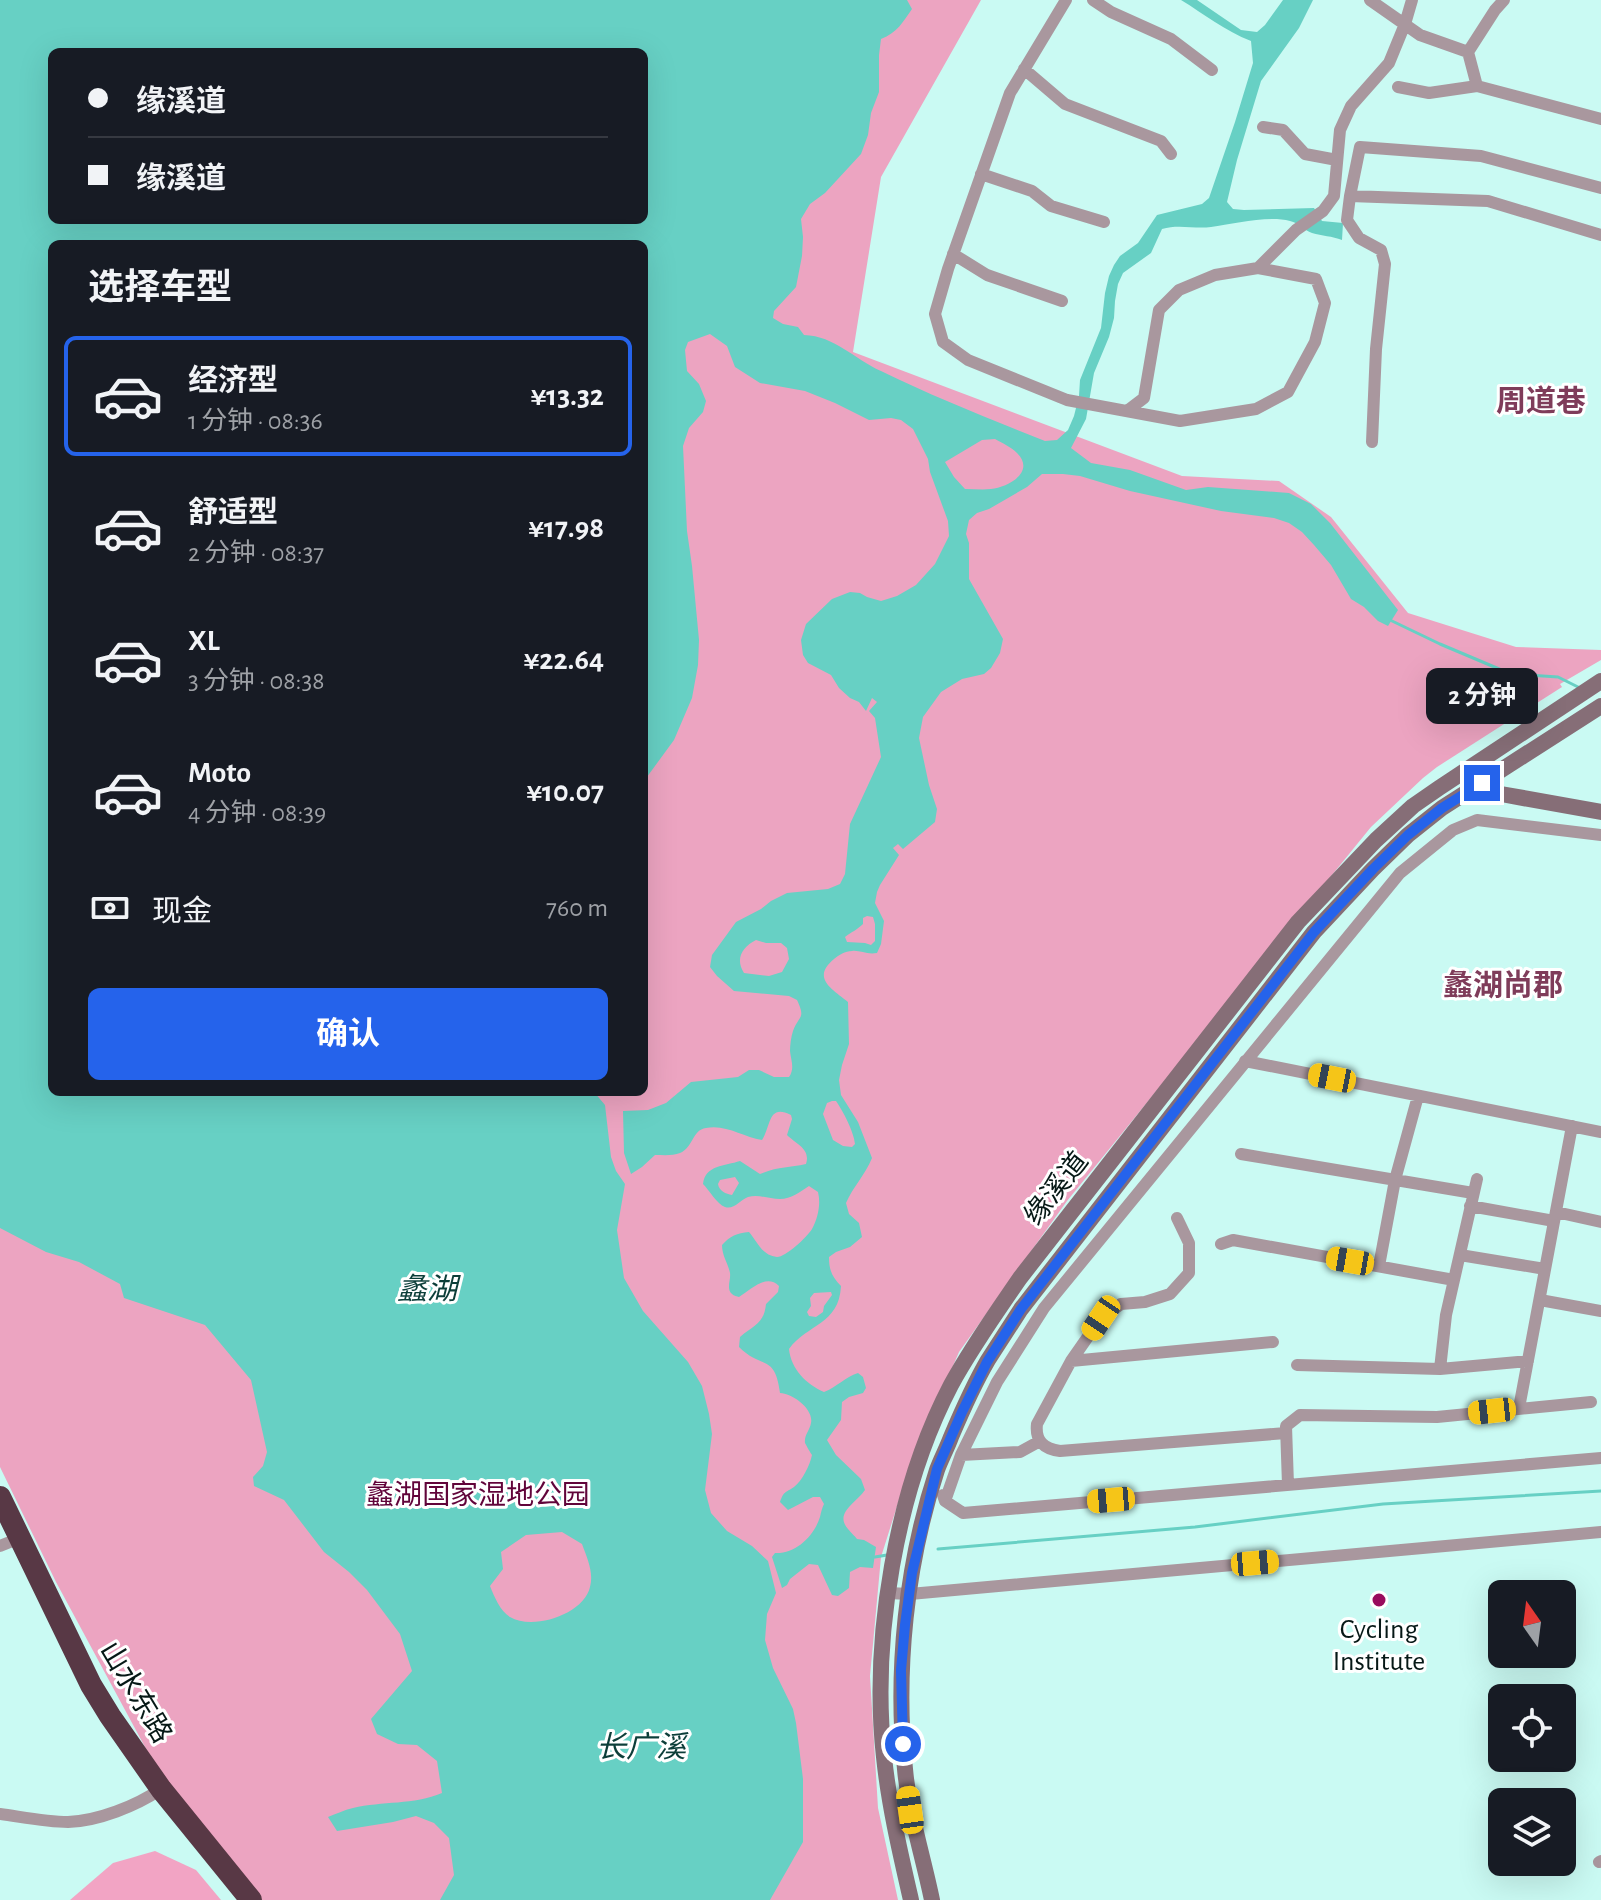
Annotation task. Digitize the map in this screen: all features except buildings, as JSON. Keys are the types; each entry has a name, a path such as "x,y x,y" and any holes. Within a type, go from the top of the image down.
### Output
{"highway":[{"name":"山水东路","path":"0,1497 10,1542 91,1685 161,1789 251,1900"}],"main road":[{"name":"缘溪道","path":"911,1900 892,1818 883,1754 883,1637 900,1528 929,1434 951,1386 983,1330 1020,1278 1298,922 1413,806 1601,681"},
{"name":"缘溪道","path":"932,1900 910,1810 901,1719 901,1670 921,1530 937,1469 987,1362 1021,1309 1314,932 1408,835 1442,808 1599,707"},
{"path":"1468,768 1482,783 1501,794 1601,812"}],"street":[{"path":"1066,0 1010,93 935,314 943,342 968,360 1067,400 1180,421 1256,409 1288,392 1315,342 1325,303 1316,279 1258,268 1215,275 1179,290 1159,310 1144,398 1154,416"},
{"path":"1093,0 1111,12 1171,39 1212,70"},
{"path":"1370,0 1420,35 1468,52"},
{"path":"1258,268 1296,230 1323,211 1334,196 1340,130 1351,106 1389,63 1412,0"},
{"path":"1477,86 1468,52 1504,0"},
{"path":"1024,69 1065,104 1161,141 1171,154"},
{"path":"1398,87 1429,93 1477,86 1598,115"},
{"path":"1263,127 1283,130 1305,154 1337,160"},
{"path":"1372,442 1376,349 1385,264 1381,250 1359,238 1347,220 1360,147 1481,156 1601,188"},
{"path":"981,174 1032,191 1051,206 1104,222"},
{"path":"1350,196 1488,201 1601,235"},
{"path":"1278,248 1294,274"},
{"path":"953,254 987,275 1062,301"},
{"path":"1127,411 1144,398"},
{"path":"945,1501 961,1455 997,1382 1044,1308 1400,873 1453,830 1477,820 1601,835"},
{"path":"1245,1061 1601,1132"},
{"path":"1379,1266 1395,1180 1418,1096"},
{"path":"1519,1408 1572,1126"},
{"path":"1241,1154 1395,1180 1555,1217 1601,1222"},
{"path":"1440,1369 1446,1315 1477,1179"},
{"path":"1177,1218 1189,1243 1189,1273 1170,1294 1145,1302 1121,1304 1101,1318 1071,1361 1037,1424 1036,1433 1040,1441 1049,1450 1060,1451 1286,1433"},
{"path":"1221,1244 1233,1240 1454,1280"},
{"path":"1460,1255 1545,1269"},
{"path":"1540,1300 1601,1311"},
{"path":"1071,1361 1273,1342"},
{"path":"1297,1365 1440,1369 1528,1361"},
{"path":"1288,1485 1286,1426 1300,1415 1437,1417 1591,1402"},
{"path":"961,1455 1020,1452 1040,1441"},
{"path":"937,1469 945,1501 963,1513 1601,1458"},
{"path":"888,1593 910,1594 1601,1532"},
{"path":"0,1814 68,1822 103,1815 143,1801 161,1789"}],"green space":[{"name":"蠡湖国家湿地公园","path":"0,0 981,0 881,177 853,352 1182,476 1279,481 1331,517 1408,613 1516,647 1601,650 1601,660 1437,767 1371,827 1067,1201 959,1352 910,1465 881,1557 870,1676 878,1808 898,1900 262,1900 159,1773 56,1582 0,1467"}],"shaded area":[{"path":"155,1851 196,1870 221,1900 70,1900 113,1863"}],"water":[{"name":"蠡湖","path":"0,0 907,0 912,9 895,30 881,39 879,92 861,154 825,193 810,204 801,219 802,256 796,287 774,311 773,318 798,327 804,335 825,339 921,390 1045,441 1057,440 1068,430 1074,416 1080,380 1101,328 1105,293 1114,265 1120,256 1138,243 1157,215 1202,204 1209,198 1235,122 1253,63 1251,41 1181,0 1197,0 1241,30 1257,32 1283,0 1313,0 1299,28 1261,81 1227,202 1233,209 1244,210 1314,208 1322,221 1343,223 1342,240 1312,233 1281,219 1162,229 1151,253 1123,273 1118,284 1114,318 1094,373 1086,419 1071,448 1091,463 1130,470 1186,490 1208,487 1289,493 1311,504 1330,523 1398,610 1388,626 1378,621 1351,599 1331,565 1302,532 1289,523 1130,491 1080,476 1042,474 1027,487 969,520 966,534 969,579 1003,639 1000,653 984,674 962,679 941,692 923,717 919,738 937,809 935,822 903,849 898,844 893,848 899,855 880,885 875,903 884,921 877,953 845,952 834,959 824,972 826,983 848,1002 849,1044 839,1080 841,1095 858,1122 872,1158 846,1203 849,1214 859,1223 862,1237 829,1257 832,1273 841,1286 835,1309 789,1349 796,1369 817,1389 824,1392 858,1373 863,1377 866,1388 863,1393 842,1402 841,1420 827,1440 836,1455 861,1479 865,1490 848,1508 844,1523 857,1539 876,1547 873,1568 860,1567 850,1572 849,1588 838,1596 832,1595 818,1565 809,1564 782,1588 772,1557 775,1553 797,1547 809,1537 824,1504 820,1497 813,1497 788,1510 780,1502 784,1494 800,1481 812,1455 805,1443 811,1418 801,1403 780,1393 771,1367 739,1347 740,1337 761,1320 766,1304 778,1292 779,1286 769,1281 739,1297 733,1295 729,1290 730,1273 722,1245 734,1236 749,1232 767,1254 777,1257 786,1254 812,1229 818,1211 818,1192 809,1186 788,1198 752,1196 728,1208 719,1203 703,1184 712,1170 740,1161 760,1174 806,1164 805,1151 787,1135 791,1115 784,1112 774,1114 762,1140 721,1128 701,1129 684,1151 674,1155 655,1155 631,1174 624,1153 623,1111 648,1110 666,1103 691,1082 738,1077 749,1070 759,1070 774,1077 789,1077 791,1074 791,1038 801,1014 797,1000 789,996 734,991 710,967 712,955 736,922 787,893 828,889 840,884 845,874 850,824 881,757 875,718 869,711 877,702 872,698 866,711 859,702 850,698 831,675 808,663 803,655 801,640 806,624 832,599 850,592 881,601 897,596 916,585 935,564 949,536 948,521 928,459 913,429 901,420 869,420 805,391 760,383 735,367 727,346 710,334 688,342 685,350 687,371 699,384 706,401 703,412 689,428 683,446 687,531 699,640 698,665 692,698 674,740 648,776 648,240 48,240 48,1096 597,1096 605,1105 611,1157 625,1184 617,1230 624,1278 643,1311 688,1362 702,1386 712,1434 705,1490 711,1513 727,1531 752,1546 768,1561 776,1593 767,1614 765,1640 796,1723 803,1779 803,1842 770,1900 440,1900 454,1875 449,1838 434,1823 416,1816 337,1831 328,1817 343,1811 442,1793 437,1761 417,1745 398,1744 377,1734 371,1719 412,1671 400,1634 367,1590 324,1552 284,1500 254,1486 253,1477 263,1466 267,1452 251,1380 205,1325 124,1298 120,1284 79,1262 46,1252 0,1228","holes":["995,439 1017,453 1022,460 1022,472 1005,485 991,489 965,489 945,462 982,440","873,917 875,941 871,945 847,942 845,937 863,924 863,918","756,940 781,943 787,948 789,959 782,972 769,976 744,973 741,954","836,1101 845,1116 853,1134 855,1144 852,1147 833,1140 823,1114 827,1103","735,1177 739,1183 732,1195 720,1189 720,1180","831,1292 832,1295 823,1312 816,1317 809,1316 807,1312 814,1293","562,1532 582,1544 589,1565 590,1587 586,1597 568,1612 544,1621 520,1621 510,1617 500,1607 490,1586 503,1569 501,1552 526,1535"]}],"waterway":[{"path":"1390,620 1511,674 1558,677 1580,688"},
{"path":"938,1549 1195,1527 1383,1504 1601,1491"},
{"path":"875,1557 887,1555"}],"place":[{"name":"Cycling Institute","path":"1379,1600"}],"district":[{"name":"周道巷","path":"1541,402"},
{"name":"蠡湖尚郡","path":"1503,986"}],"route":[{"path":"903,1744 901,1670 912,1573 921,1530 937,1469 987,1362 1021,1309 1314,932 1408,835 1442,808 1482,783"}],"water label":[{"name":"长广溪","path":"641,1748"}]}
